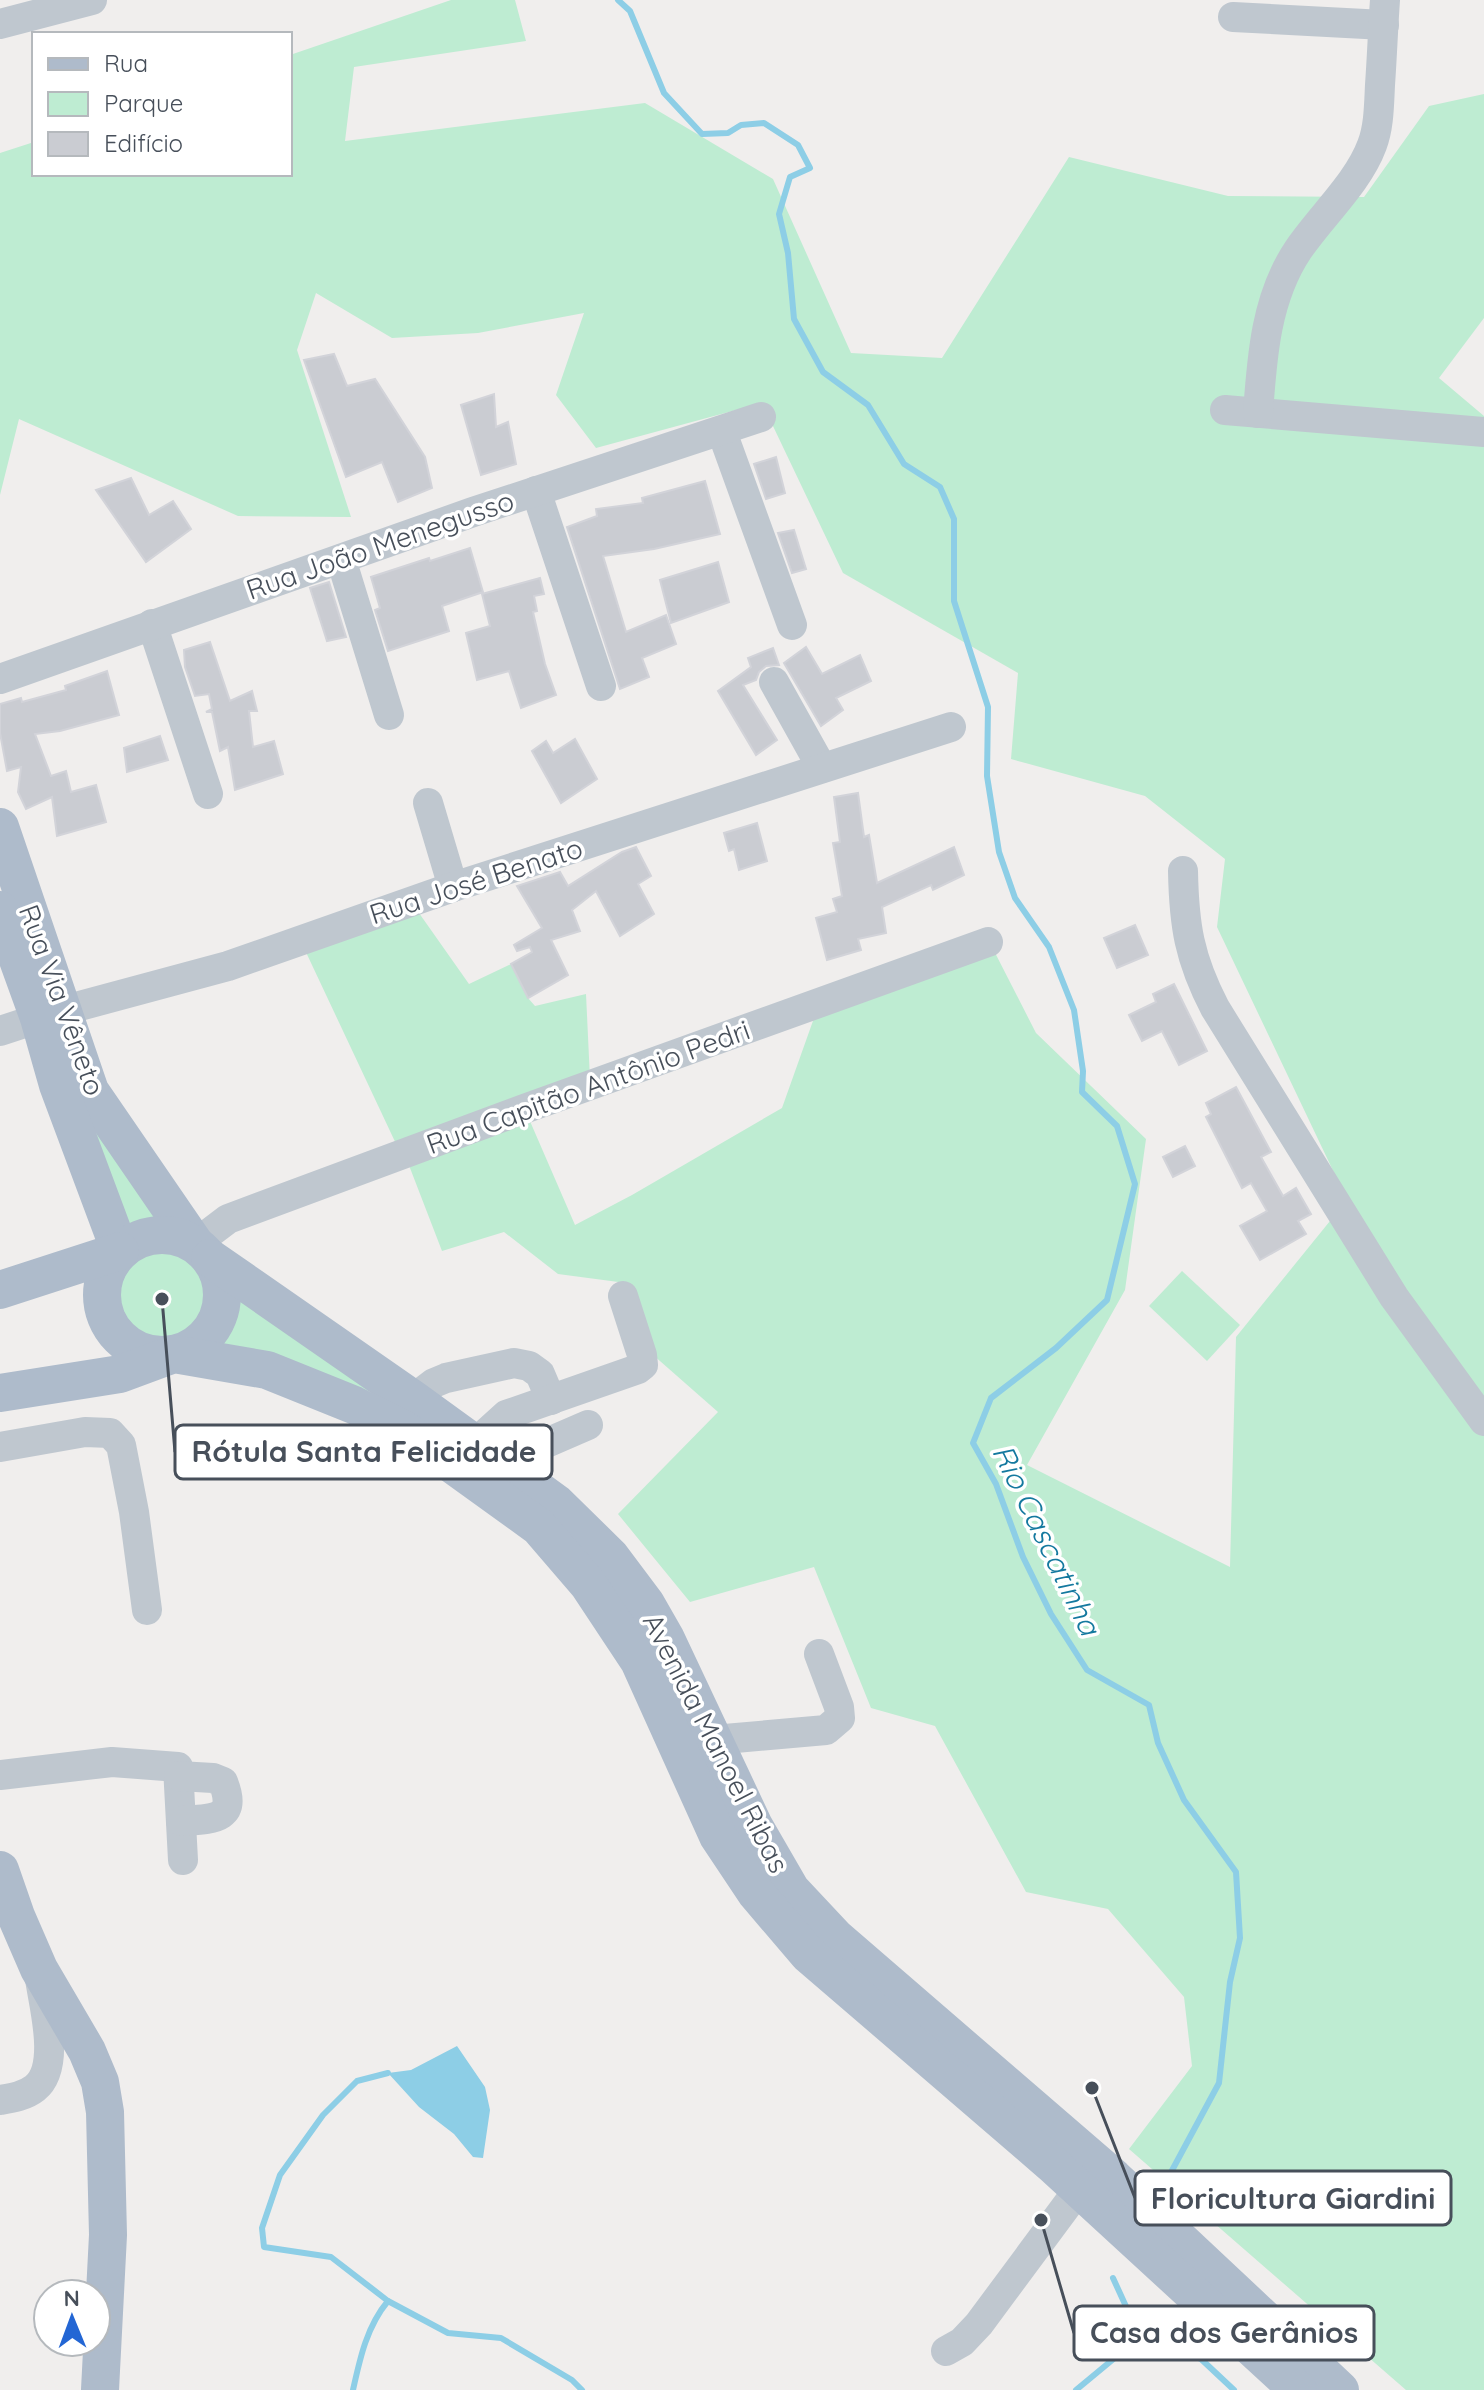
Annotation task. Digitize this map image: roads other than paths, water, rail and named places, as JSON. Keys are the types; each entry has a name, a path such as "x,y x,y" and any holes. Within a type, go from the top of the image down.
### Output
{"main road":[{"name":"Rua Via Vêneto","path":"0,827 39,936 58,1085 120,1251"},
{"name":"Rua Via Vêneto","path":"0,910 90,1091 203,1251"},
{"path":"0,1290 120,1251 136,1240 156,1234 177,1236 203,1251 220,1276 222,1296 219,1316 209,1333 193,1346 174,1354 155,1355 136,1349 120,1339 107,1323 101,1304 101,1285 108,1266 120,1251"},
{"name":"Avenida Manoel Ribas","path":"203,1251 556,1503 610,1556 646,1604 666,1639 754,1826 791,1890 836,1938 1080,2169 1298,2390"},
{"name":"Avenida Manoel Ribas","path":"120,1374 174,1354 267,1370 305,1384 406,1431 539,1527 588,1584 639,1661 718,1836 756,1893 808,1954 1080,2169 1340,2390"},
{"name":"Avenida Manoel Ribas","path":"0,1393 120,1374 232,1364"},
{"path":"0,1870 8,1919 87,2051 100,2082 105,2112 108,2235 100,2390"}],"street":[{"path":"0,24 92,0"},
{"path":"1233,17 1384,12 1379,116 1373,145 1358,171 1298,251 1280,284 1264,344 1258,413"},
{"path":"1225,410 1484,432"},
{"name":"Rua João Menegusso","path":"0,679 536,491 761,417"},
{"path":"722,432 792,625"},
{"path":"536,491 601,686"},
{"path":"341,559 389,715"},
{"path":"152,624 208,794"},
{"path":"774,682 822,768"},
{"name":"Rua José Benato","path":"0,1031 50,1014 228,966 453,887 951,727"},
{"path":"428,803 453,887"},
{"path":"1183,871 1189,945 1199,978 1215,1008 1394,1297 1484,1421"},
{"name":"Rua Capitão Antônio Pedri","path":"203,1251 228,1219 988,942"},
{"path":"487,1453 506,1415 643,1365 623,1296"},
{"path":"413,1399 446,1378 514,1363 529,1366 540,1374 551,1400"},
{"path":"487,1453 588,1425"},
{"path":"0,1447 85,1432 110,1433 121,1445 134,1512 147,1610"},
{"path":"713,1740 826,1730 835,1724 840,1718 839,1707 819,1654"},
{"path":"0,1775 112,1762 178,1767 183,1860"},
{"path":"179,1776 213,1778 223,1782 228,1795 225,1811 218,1818 181,1821"},
{"path":"0,2100 22,2095 38,2086 48,2069 49,2038 39,1969"},
{"path":"946,2351 962,2342 979,2324 1080,2169"}],"water":[{"path":"457,2046 485,2087 490,2110 483,2158 473,2157 454,2134 419,2107 388,2073 411,2070"}],"waterway":[{"name":"Rio Cascatinha","path":"618,0 630,11 664,93 702,134 728,133 741,125 764,123 798,145 810,168 790,177 779,214 788,253 794,319 823,372 868,405 904,464 940,487 954,519 954,601 988,707 987,776 999,852 1015,898 1049,947 1074,1010 1083,1071 1082,1092 1117,1126 1135,1184 1107,1300 1056,1348 991,1398 973,1443 996,1484 1023,1557 1051,1614 1087,1670 1149,1705 1158,1743 1184,1800 1236,1872 1240,1938 1230,1982 1219,2083 1169,2176"},
{"path":"388,2073 357,2081 323,2115 280,2175 262,2228 264,2247 331,2257 388,2301"},
{"name":"Rio Cascatinha","path":"1113,2278 1140,2337 1201,2359 1234,2390"},
{"path":"353,2390 370,2332 388,2301 448,2333 501,2338 572,2380 582,2390"},
{"path":"1076,2390 1140,2337"}],"place":[{"name":"Rótula Santa Felicidade","path":"162,1299"},
{"name":"Floricultura Giardini","path":"1092,2088"},
{"name":"Casa dos Gerânios","path":"1041,2220"}]}
